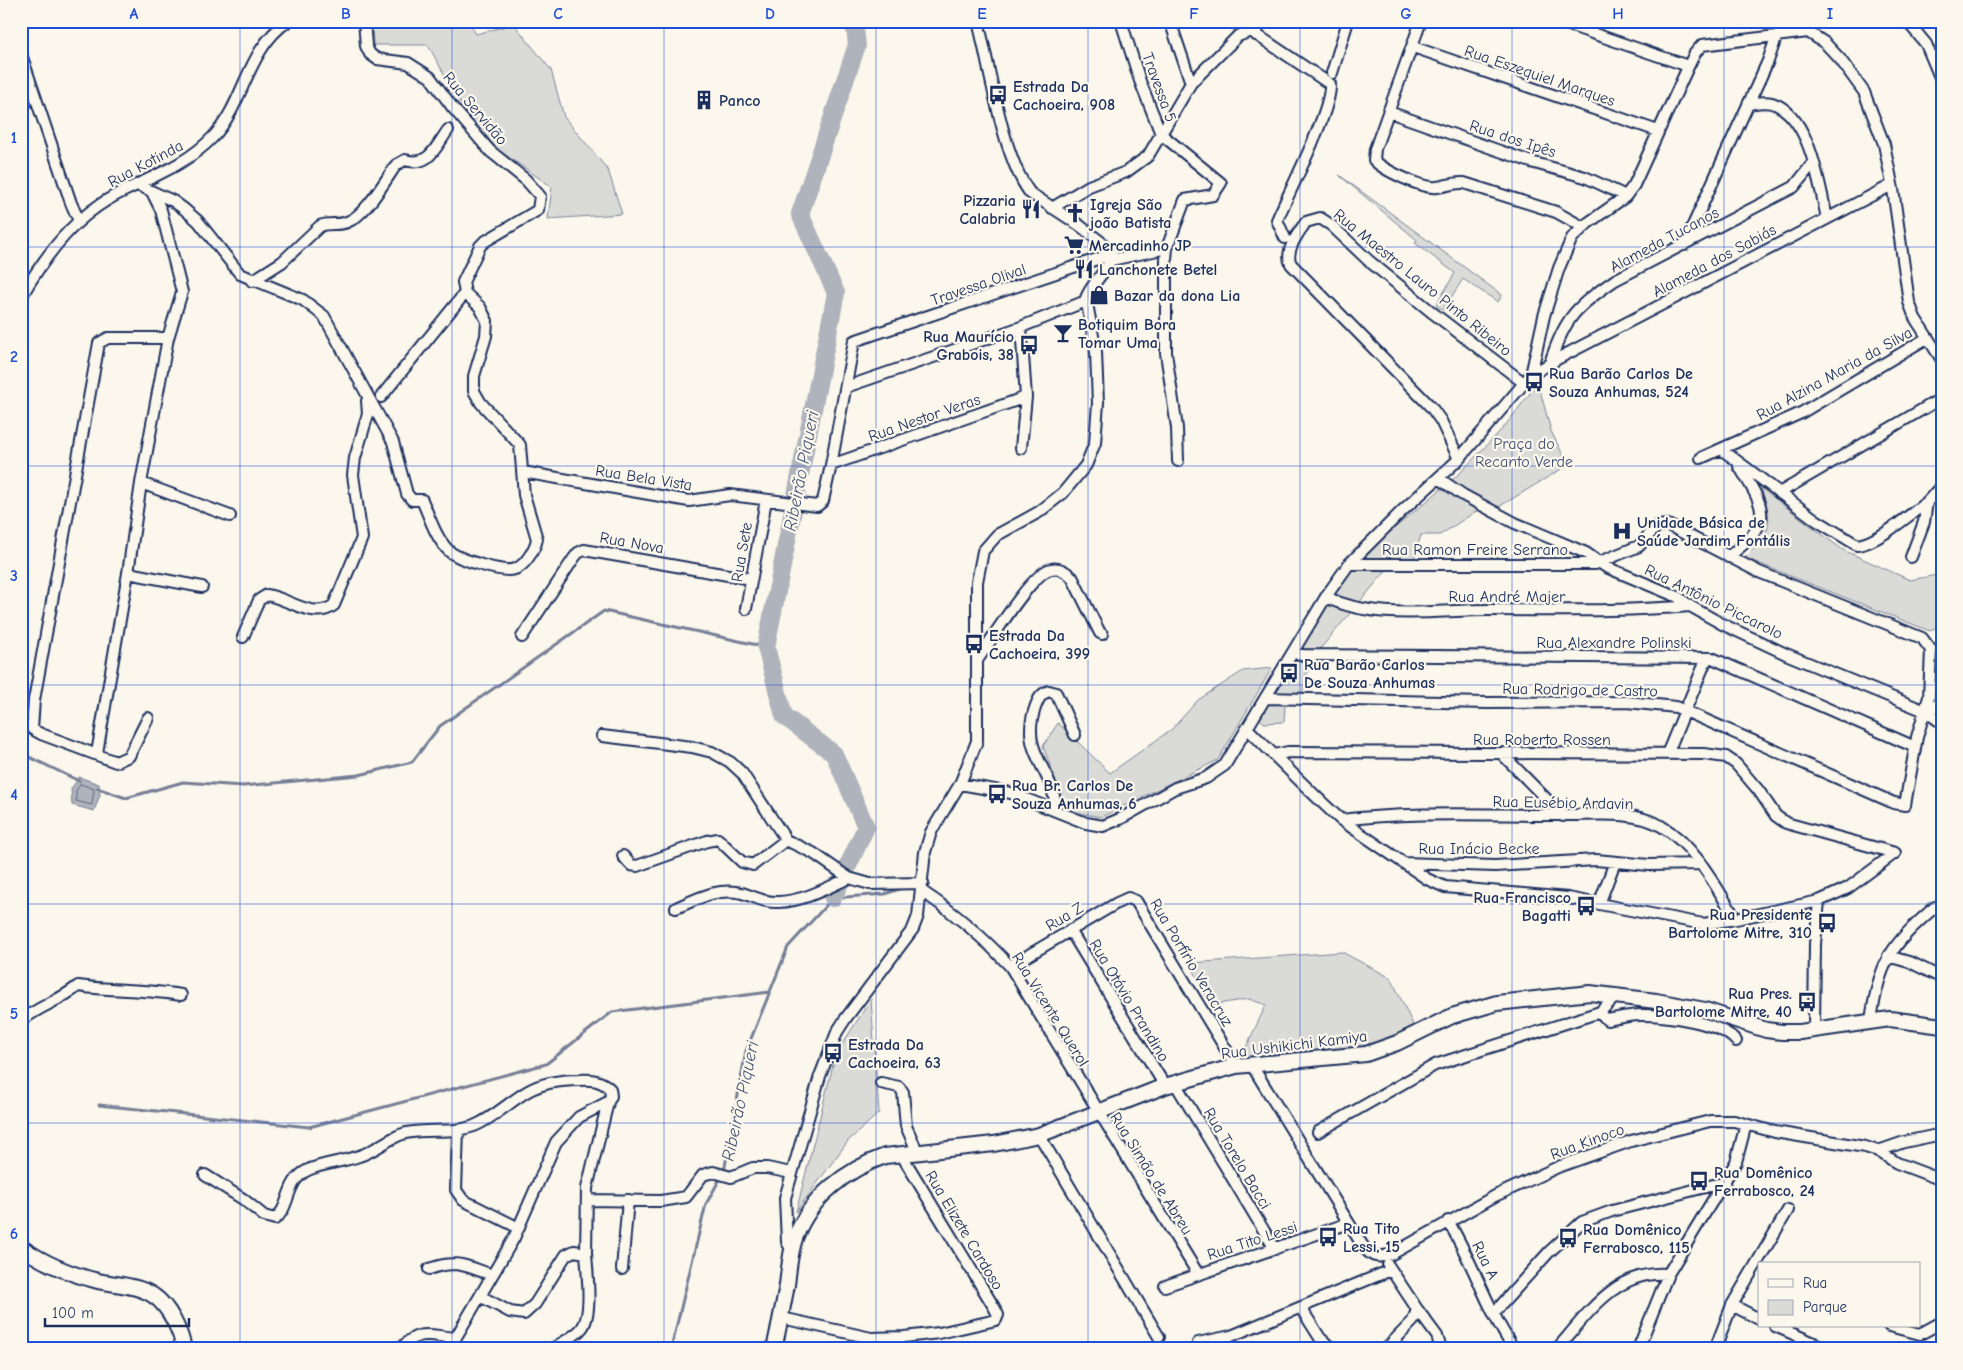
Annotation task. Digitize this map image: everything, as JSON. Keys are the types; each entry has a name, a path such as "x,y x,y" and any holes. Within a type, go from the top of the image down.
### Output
{"main road":[{"name":"Rua Ushikichi Kamiya","path":"774,1349 782,1318 792,1250 803,1220 827,1190 847,1174 868,1162 917,1151 944,1151 984,1146 1038,1135 1170,1085 1236,1066 1366,1054 1397,1043 1452,1016 1497,1003 1576,994 1616,996 1705,1010 1766,1030 1800,1032 1871,1020 1897,1019 1942,1026"},
{"path":"21,1247 45,1263 78,1276 139,1289 155,1296 168,1312 182,1338 184,1349"}],"street":[{"name":"Rua Kotinda","path":"21,297 49,253 80,221 104,202 181,162 199,150 223,126 258,54 272,34 288,21"},
{"name":"Rua Servidão","path":"364,21 366,46 370,54 377,59 408,63 430,77 453,108 490,151 526,180 540,196 538,210 532,216 494,234 480,246 463,279 465,293"},
{"path":"792,1250 787,1242 784,1198 820,1076 837,1032 856,1002 906,941 918,916 923,887 925,852 931,832 960,784 977,741 977,582 983,551 997,535 1039,512 1063,493 1086,465 1093,449 1098,403 1096,352 1086,301 1087,293 1112,257 1101,242 1030,193 1017,172 998,106 978,21"},
{"name":"Travessa 5","path":"1121,21 1143,90 1161,134"},
{"path":"1170,21 1190,83"},
{"path":"1256,35 1260,21"},
{"path":"1332,73 1348,21"},
{"path":"1421,21 1375,149 1374,160 1381,167 1426,185 1438,187 1450,183 1464,183 1556,212 1583,227"},
{"path":"1557,21 1688,66"},
{"path":"1801,32 1808,21"},
{"path":"1906,21 1926,44 1942,82"},
{"path":"1052,208 1089,186 1133,168 1148,156 1190,83 1238,36 1251,31 1330,84 1330,94 1314,137 1277,220 1285,238"},
{"path":"960,784 1011,793 1096,826 1112,824 1176,788 1214,773 1225,765 1326,597 1349,564 1459,459 1527,379 1559,268 1572,238 1583,227 1626,196 1634,185 1688,66 1699,48 1708,43 1801,32 1812,34 1825,43 1840,59 1864,92 1884,144 1909,302 1915,318 1942,360"},
{"path":"1684,245 1768,61 1776,35"},
{"name":"Rua Eszequiel Marques","path":"1413,47 1658,131"},
{"path":"21,54 71,202 80,221"},
{"path":"1748,104 1771,103 1792,116 1801,129 1813,163 1827,218"},
{"name":"Rua dos Ipês","path":"1389,112 1531,162 1585,177 1626,196"},
{"path":"252,281 286,258 320,226 343,223 356,217 396,165 405,160 415,163 425,159 448,130"},
{"path":"1161,134 1221,183 1213,195 1185,200 1167,248 1167,365 1177,428 1178,461"},
{"name":"Alameda Tucanos","path":"1550,363 1564,325 1591,297 1615,280 1794,187 1813,163"},
{"path":"138,185 173,201 184,209 207,232 233,267 252,281 303,300 324,316 393,442 405,489 410,498 422,500 445,546 462,558 508,571 519,567 530,555 537,539 524,495 520,445 476,396 474,376 486,336 487,321 484,312 465,293 381,397"},
{"name":"Alameda dos Sabiás","path":"1527,379 1550,363 1892,185"},
{"path":"97,753 128,573 141,484 168,338 182,292 161,210 152,192"},
{"name":"Rua Maestro Lauro Pinto Ribeiro","path":"1459,459 1431,406 1291,264 1288,256 1306,222 1315,218 1324,220 1383,273 1527,379"},
{"name":"Travessa Olival","path":"846,387 854,340 1112,257 1167,248"},
{"path":"831,465 846,387 1021,327 1086,301"},
{"path":"1021,327 1026,397 1021,448"},
{"path":"148,718 129,756 116,762 32,729 36,690 98,343 108,338 168,338"},
{"name":"Rua Alzina Maria da Silva","path":"1701,458 1800,413 1928,338"},
{"path":"243,637 259,600 267,595 314,611 328,610 334,605 362,538 353,475 355,458 368,414 367,397"},
{"name":"Rua Nestor Veras","path":"831,465 1026,397"},
{"path":"1779,493 1942,398"},
{"path":"1721,449 1779,493 1857,546 1868,542 1927,502 1942,485"},
{"path":"1737,461 1759,499 1762,517 1755,534 1728,557 1922,638 1931,650 1927,712 1915,747"},
{"name":"Rua Bela Vista","path":"522,472 689,501 730,495 811,506 820,505 831,465"},
{"name":"Rua Antônio Piccarolo","path":"1438,478 1463,495 1507,518 1678,597 1690,606 1786,654 1927,712 1942,723"},
{"path":"141,484 230,516"},
{"name":"Rua Sete","path":"746,609 766,500"},
{"path":"1911,557 1924,522 1927,502"},
{"name":"Rua Ramon Freire Serrano","path":"1349,564 1580,565 1599,562 1639,546 1653,529 1661,524 1728,557"},
{"name":"Rua Nova","path":"522,637 574,558 584,550 751,579"},
{"path":"978,660 1031,584 1045,571 1052,569 1065,571 1072,578 1102,634"},
{"path":"128,573 202,587"},
{"name":"Rua André Majer","path":"1326,597 1356,609 1409,611 1606,612 1690,606"},
{"name":"Rua Alexandre Polinski","path":"1294,653 1303,655 1707,658 1738,669 1915,747"},
{"path":"1667,754 1707,658"},
{"path":"1056,811 1052,789 1030,736 1033,714 1039,698 1044,692 1053,692 1060,697 1075,735"},
{"name":"Rua Rodrigo de Castro","path":"1265,698 1486,703 1627,702 1676,706 1894,803 1905,805 1915,747"},
{"path":"1927,712 1942,698"},
{"name":"Rua Inácio Becke","path":"1248,729 1341,820 1402,863 1495,866 1575,860 1700,864"},
{"path":"602,736 692,747 712,752 730,762 742,773 786,840 813,853 848,878 870,884 923,887"},
{"name":"Rua Roberto Rossen","path":"1274,755 1288,752 1704,754 1730,759 1759,791 1779,820 1895,853 1848,888 1819,902"},
{"path":"1502,754 1563,816"},
{"name":"Rua Eusébio Ardavin","path":"1341,820 1404,816 1622,816 1653,822 1683,842 1700,864 1736,919"},
{"path":"623,856 631,866 637,866 707,841 718,839 742,862 753,865 786,840"},
{"path":"1599,904 1616,862"},
{"path":"1402,863 1427,879 1445,887 1530,894 1599,904 1703,924 1819,902 1815,944 1814,1029"},
{"path":"676,908 703,896 723,891 743,893 770,902 792,900 848,878"},
{"name":"Rua Vicente Querol","path":"923,887 994,948 1010,966 1097,1112"},
{"name":"Rua Z","path":"1010,966 1117,903 1128,898 1136,901"},
{"name":"Rua Porfírio Veracruz","path":"1136,901 1236,1066"},
{"path":"1871,1020 1876,986 1888,956 1906,932 1935,907"},
{"name":"Rua Otávio Prandino","path":"1070,930 1170,1085"},
{"path":"1888,956 1912,963 1942,978"},
{"path":"21,1021 33,1011 62,999 78,986 126,992 157,991 181,995"},
{"path":"1318,1132 1435,1064 1600,1012 1616,996"},
{"path":"1600,1012 1607,1020 1644,1015 1696,1022 1724,1031 1736,1041"},
{"path":"1251,1064 1367,1252 1376,1258 1382,1257 1437,1336 1441,1349"},
{"path":"205,1175 243,1199 264,1216 275,1219 281,1212 291,1186 308,1170 360,1156 404,1133 458,1130 490,1118 528,1091 558,1080 589,1080 605,1084 610,1089 611,1096 591,1169 587,1200 588,1306 586,1320 581,1329 552,1349"},
{"path":"881,1083 899,1087 903,1092 906,1126 917,1151"},
{"name":"Rua Torelo Bacci","path":"1170,1085 1275,1249"},
{"path":"449,1349 519,1228 556,1142 579,1117 608,1102"},
{"name":"Rua Simão de Abreu","path":"1097,1112 1198,1274"},
{"name":"Rua Kinoco","path":"1382,1257 1392,1254 1448,1221 1520,1184 1608,1148 1724,1120 1775,1132 1839,1142 1878,1151 1897,1163 1942,1180"},
{"path":"1638,1349 1668,1274 1736,1162 1746,1124"},
{"path":"458,1130 456,1190 462,1200 519,1228"},
{"path":"1878,1151 1904,1142 1942,1134"},
{"path":"1038,1135 1159,1337"},
{"name":"Rua Elizete Cardoso","path":"888,1338 939,1333 993,1322 998,1318 994,1307 901,1154"},
{"path":"587,1200 660,1201 686,1197 703,1175 713,1172 731,1177 753,1168 766,1168 791,1173"},
{"path":"1494,1313 1566,1234 1582,1222 1612,1211 1725,1182"},
{"path":"622,1270 628,1200"},
{"path":"1761,1262 1788,1210"},
{"name":"Rua A","path":"1448,1221 1462,1244 1494,1313 1514,1349"},
{"name":"Rua Tito Lessi","path":"1165,1286 1349,1223"},
{"path":"480,1296 510,1312 524,1314 535,1304 566,1255 574,1251 586,1253"},
{"path":"429,1269 444,1263 456,1262 492,1275"},
{"path":"1198,1344 1231,1336 1391,1270"},
{"path":"1715,1349 1732,1305 1757,1270"},
{"path":"1557,1349 1610,1291 1647,1274 1668,1274"},
{"path":"1732,1305 1758,1318"},
{"path":"1301,1308 1320,1338 1332,1349"},
{"path":"1386,1349 1413,1320 1417,1309"},
{"path":"782,1318 849,1335 888,1338 894,1349"},
{"path":"1897,1328 1920,1334 1942,1322"},
{"path":"1780,1328 1828,1349"},
{"path":"401,1349 411,1337 418,1335 455,1338"}],"green space":[{"path":"372,21 468,21 476,34 514,24 551,70 564,117 608,170 622,214 548,219 552,187 497,149 462,106 428,45 373,45"},
{"path":"1339,175 1502,295 1498,302 1463,279 1443,310 1436,305 1455,273 1415,243 1417,240"},
{"name":"Praça do Recanto Verde","path":"1538,383 1551,431 1568,465 1497,508 1465,496 1478,510 1440,535 1421,535 1414,559 1390,566 1315,655 1305,678 1302,697 1285,706 1284,722 1264,723 1260,719 1335,588 1353,563 1459,474 1504,427"},
{"path":"1761,488 1843,550 1910,580 1937,575 1942,578 1942,623 1930,631 1745,558 1761,540 1768,526 1768,511"},
{"path":"1272,668 1218,760 1101,817 1063,810 1055,779 1043,746 1058,723 1110,773 1172,729 1198,700 1243,671"},
{"path":"1342,952 1391,978 1417,1033 1357,1050 1241,1058 1266,1005 1249,999 1211,1005 1190,963"},
{"path":"871,999 879,1113 848,1141 796,1212 833,1065 843,1043"}],"water":[{"path":"79,777 99,784 100,795 94,811 72,805 71,789"}],"waterway":[{"name":"Ribeirão Piqueri","path":"833,898 866,827 834,754 784,716 766,647 836,293 800,214 857,45 854,21"},
{"path":"97,788 126,798 183,782 243,786 359,775 412,762 440,726 604,611 766,647"},
{"path":"21,753 79,781"},
{"name":"Ribeirão Piqueri","path":"724,1172 746,1051 788,947 833,898 885,894 902,888"},
{"path":"99,1105 309,1127 546,1064 612,1012 770,992"},
{"name":"Ribeirão Piqueri","path":"671,1349 706,1204 721,1177"}],"place":[{"name":"Estrada Da Cachoeira, 908","path":"998,95"},
{"name":"Panco","path":"704,100"},
{"name":"Pizzaria Calabria","path":"1031,209"},
{"name":"Igreja São joão Batista","path":"1075,213"},
{"name":"Mercadinho JP","path":"1074,245"},
{"name":"Lanchonete Betel","path":"1084,269"},
{"name":"Bazar da dona Lia","path":"1099,295"},
{"name":"Botiquim Bora Tomar Uma","path":"1063,333"},
{"name":"Rua Maurício Grabois, 38","path":"1029,345"},
{"name":"Rua Barão Carlos De Souza Anhumas, 524","path":"1534,382"},
{"name":"Unidade Básica de Saúde Jardim Fontális","path":"1622,531"},
{"name":"Estrada Da Cachoeira, 399","path":"974,644"},
{"name":"Rua Barão Carlos De Souza Anhumas","path":"1289,673"},
{"name":"Rua Br. Carlos De Souza Anhumas, 6","path":"997,794"},
{"name":"Rua Francisco Bagatti","path":"1586,906"},
{"name":"Rua Presidente Bartolome Mitre, 310","path":"1827,923"},
{"name":"Rua Pres. Bartolome Mitre, 40","path":"1807,1002"},
{"name":"Estrada Da Cachoeira, 63","path":"833,1053"},
{"name":"Rua Domênico Ferrabosco, 24","path":"1699,1181"},
{"name":"Rua Tito Lessi, 15","path":"1328,1237"},
{"name":"Rua Domênico Ferrabosco, 115","path":"1568,1238"}]}
